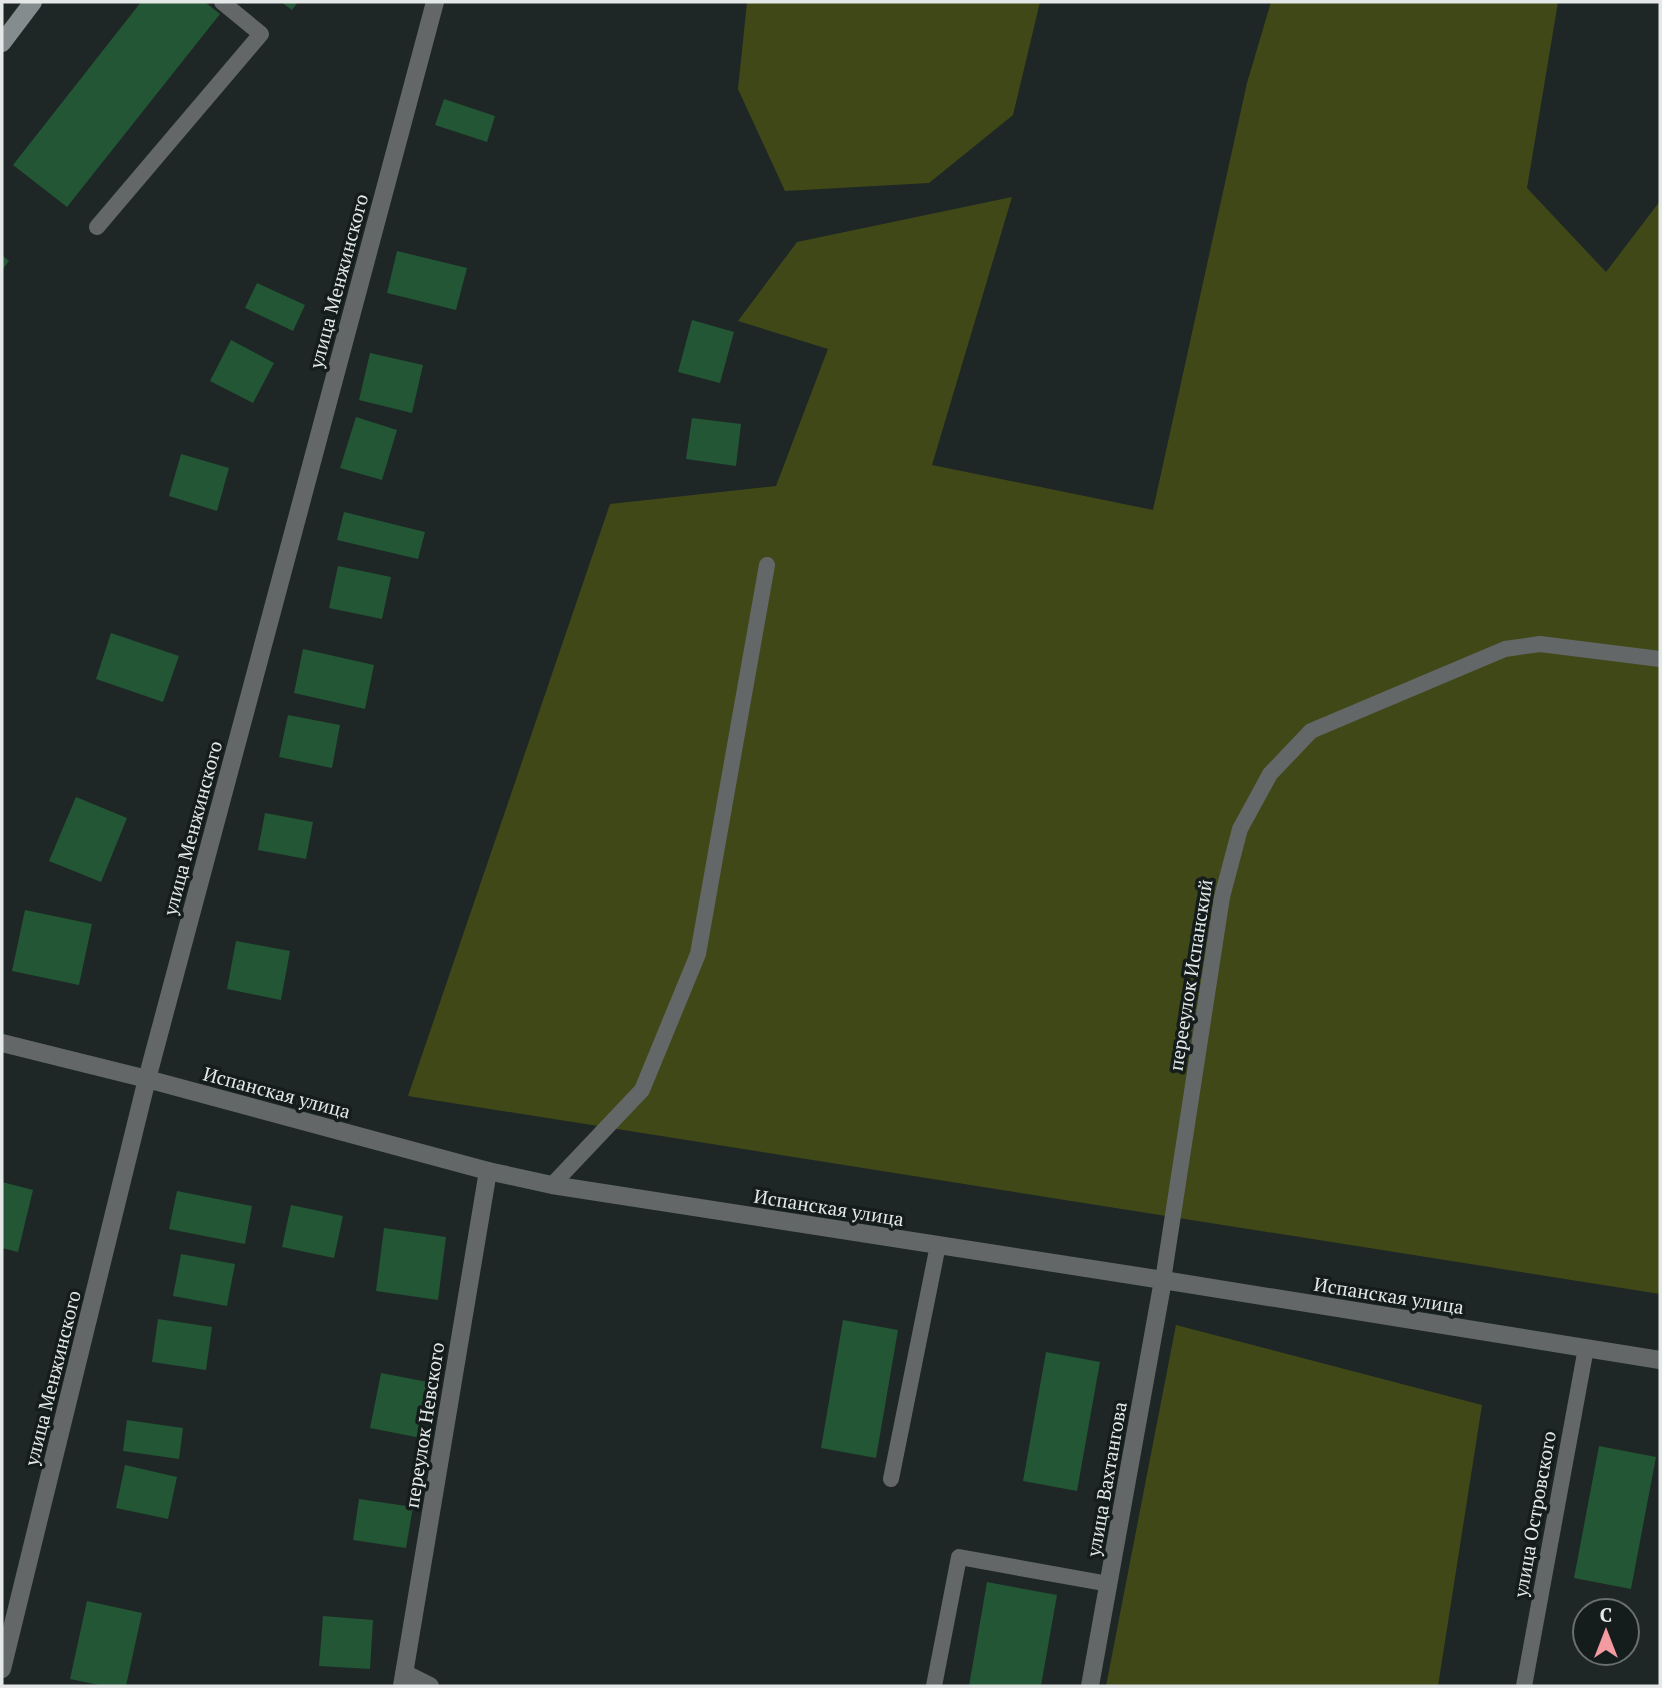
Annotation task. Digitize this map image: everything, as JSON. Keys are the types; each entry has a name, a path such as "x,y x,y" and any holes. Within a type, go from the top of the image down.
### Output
{"main road":[{"path":"2,43 33,2"}],"street":[{"name":"улица Менжинского","path":"2,1669 146,1079 435,2"},
{"name":"Испанская улица","path":"2,1043 488,1171 552,1185 1660,1360"},
{"name":"переулок Невского","path":"403,1680 488,1171"},
{"name":"улица Вахтангова","path":"1090,1686 1163,1280"},
{"path":"403,1680 430,1686"}],"lane":[{"path":"97,226 261,34 222,2"},
{"path":"552,1185 642,1090 698,954 767,565"},
{"name":"перееулок Испанский","path":"1163,1280 1222,897 1241,829 1269,774 1311,731 1505,649 1540,644 1660,659"},
{"path":"891,1479 938,1245"},
{"name":"улица Островского","path":"1524,1686 1586,1349"},
{"path":"934,1686 959,1557 1109,1584"}],"green space":[{"path":"747,2 1040,2 1013,115 929,183 785,191 738,89"},
{"path":"1271,2 1558,2 1527,188 1606,272 1660,201 1660,1294 408,1096 610,504 776,486 828,349 738,321 797,242 1012,197 932,465 1153,510 1247,83"},
{"path":"1176,1325 1482,1405 1438,1686 1106,1686"}],"building":[{"path":"141,2 205,2 220,14 67,207 13,165"},
{"path":"281,2 298,2 292,10"},
{"path":"444,99 495,116 487,142 435,125"},
{"path":"397,251 467,268 456,310 387,293"},
{"path":"2,255 9,261 2,270"},
{"path":"257,283 305,305 293,331 245,308"},
{"path":"692,320 734,332 720,383 678,372"},
{"path":"231,340 274,363 253,403 210,381"},
{"path":"370,353 423,365 412,413 359,400"},
{"path":"356,417 397,430 382,480 340,468"},
{"path":"692,418 741,424 736,466 686,459"},
{"path":"181,454 229,468 217,511 169,496"},
{"path":"344,512 425,532 418,559 337,540"},
{"path":"338,566 391,577 382,619 329,608"},
{"path":"111,633 179,656 163,702 96,679"},
{"path":"303,649 374,665 365,709 294,693"},
{"path":"288,715 340,725 332,768 279,757"},
{"path":"76,797 127,818 101,882 49,861"},
{"path":"265,813 313,822 306,859 258,850"},
{"path":"25,910 92,924 79,985 12,971"},
{"path":"236,941 290,951 281,1000 227,989"},
{"path":"2,1182 33,1190 18,1252 2,1248"},
{"path":"177,1191 252,1206 245,1244 169,1229"},
{"path":"291,1205 343,1216 334,1258 282,1247"},
{"path":"384,1228 446,1237 438,1300 376,1291"},
{"path":"181,1254 235,1264 227,1306 173,1296"},
{"path":"158,1319 212,1327 206,1370 152,1362"},
{"path":"843,1320 898,1330 876,1458 821,1448"},
{"path":"1046,1352 1100,1362 1077,1491 1023,1481"},
{"path":"381,1373 433,1383 421,1438 370,1428"},
{"path":"127,1420 183,1428 179,1459 123,1451"},
{"path":"1599,1446 1656,1457 1631,1589 1574,1578"},
{"path":"125,1465 177,1477 168,1519 116,1508"},
{"path":"359,1499 413,1507 406,1548 353,1540"},
{"path":"987,1582 1057,1595 1041,1686 969,1686"},
{"path":"87,1601 142,1613 126,1686 104,1686 70,1679"},
{"path":"323,1616 373,1620 370,1669 319,1666"}]}
